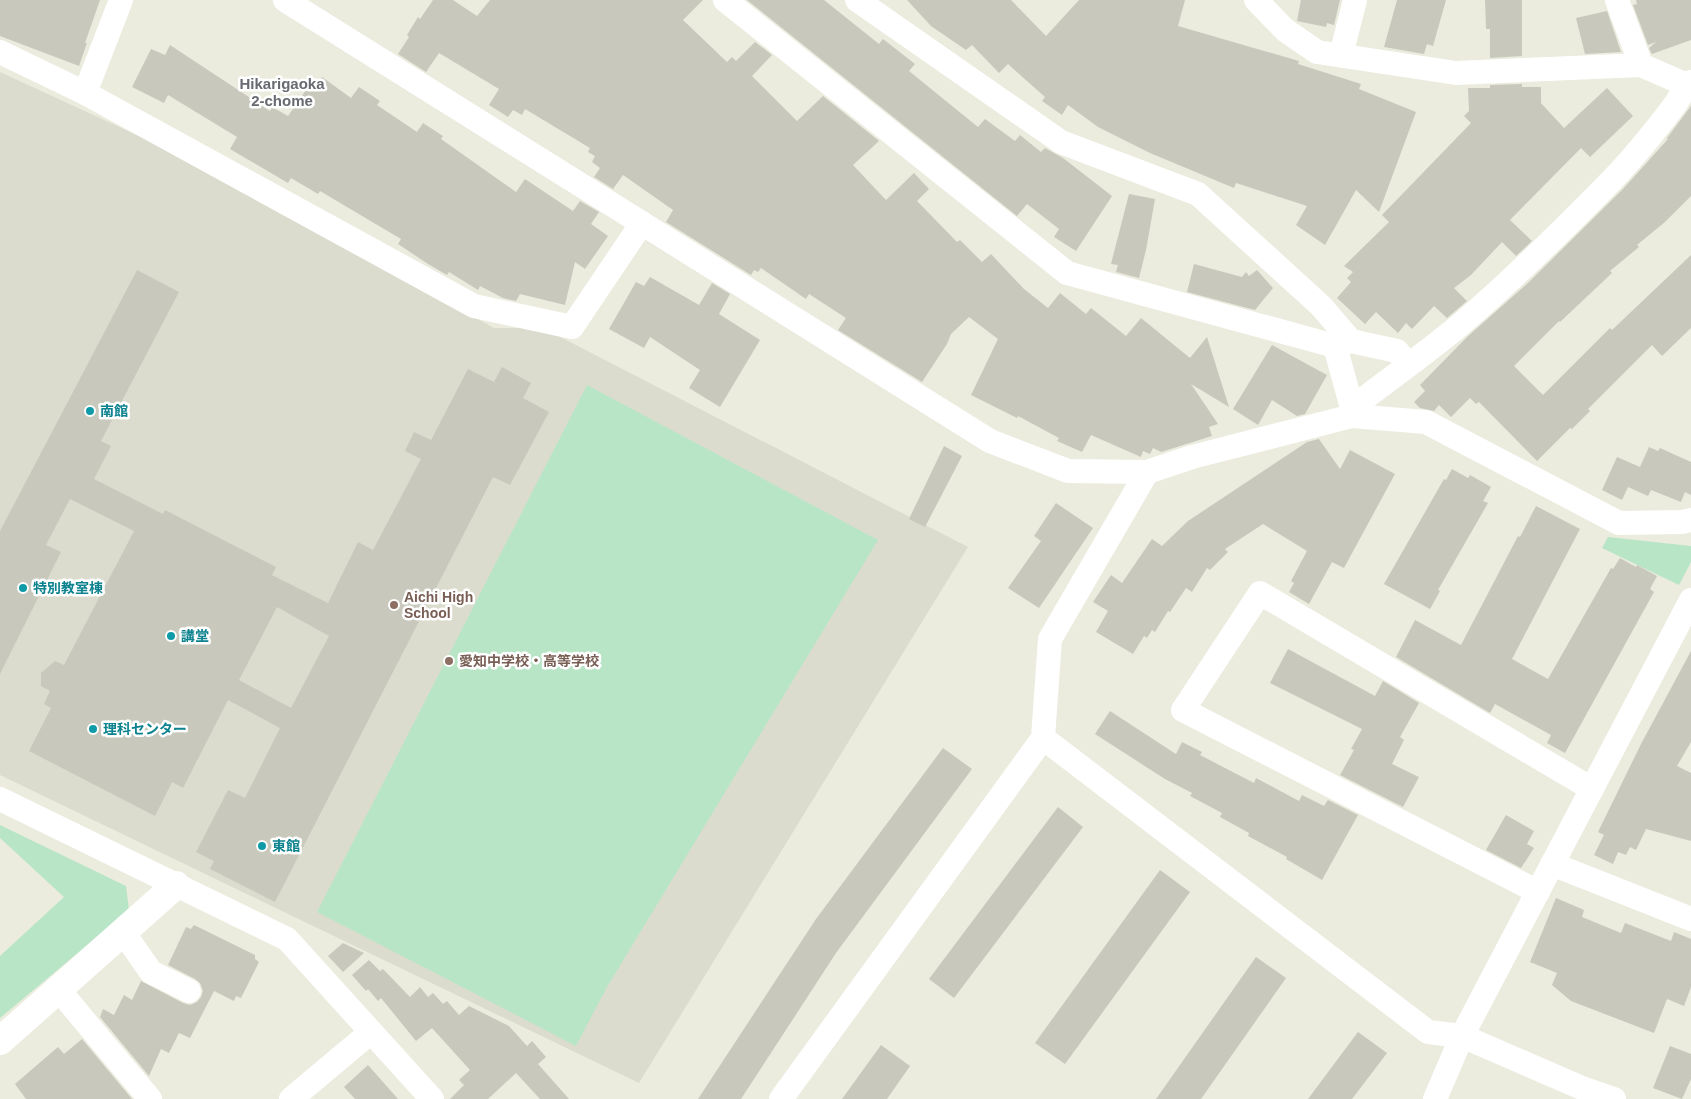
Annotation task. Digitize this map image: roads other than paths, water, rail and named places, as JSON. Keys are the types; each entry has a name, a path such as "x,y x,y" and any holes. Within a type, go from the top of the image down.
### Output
{"street":[{"path":"85,93 121,0"},
{"path":"285,0 990,441 1068,471 1147,472 1192,457 1352,412 1426,422 1619,523 1682,522 1691,520"},
{"path":"725,0 1067,273 1343,344 1397,351 1408,365"},
{"path":"857,0 1061,142 1198,194 1321,306 1343,344 1352,412"},
{"path":"1256,0 1285,30 1317,52 1456,73 1641,64 1689,83 1675,105 1629,162 1516,275 1460,325 1352,412"},
{"path":"1341,55 1355,0"},
{"path":"1617,0 1641,64"},
{"path":"0,52 85,93 474,306 572,327 642,223"},
{"path":"781,1099 1042,738 1050,639 1147,472"},
{"path":"1538,892 1183,710 1260,593 1592,789"},
{"path":"1435,1099 1462,1036 1691,600"},
{"path":"1042,738 1428,1032 1462,1036 1577,1094 1614,1099"},
{"path":"0,799 287,940 432,1099"},
{"path":"1552,864 1691,919"},
{"path":"0,1041 176,885"},
{"path":"122,932 151,972 189,991"},
{"path":"58,989 150,1099"},
{"path":"291,1099 371,1032"}],"place":[{"name":"南館","path":"90,411"},
{"name":"特別教室棟","path":"23,588"},
{"name":"Aichi High School","path":"394,605"},
{"name":"講堂","path":"171,636"},
{"name":"愛知中学校・高等学校","path":"449,661"},
{"name":"理科センター","path":"93,729"},
{"name":"東館","path":"262,846"}],"district":[{"name":"Hikarigaoka 2-chome","path":"282,92"}]}
